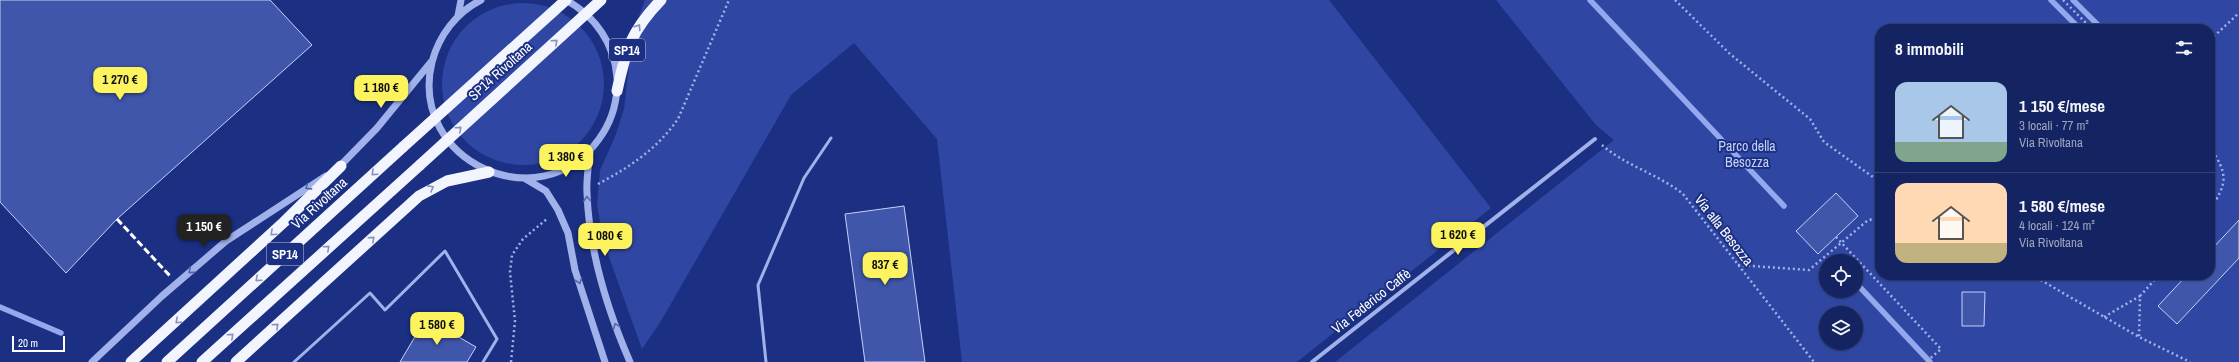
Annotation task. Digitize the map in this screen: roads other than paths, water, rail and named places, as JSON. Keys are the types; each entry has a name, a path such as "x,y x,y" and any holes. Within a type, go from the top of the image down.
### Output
{"highway":[{"name":"SP14 Rivoltana","path":"403,147 566,0"},
{"name":"SP14 Rivoltana","path":"202,362 601,0"},
{"name":"SP14","path":"617,90 631,38 643,19 661,0"},
{"name":"Via Rivoltana","path":"167,362 403,147"},
{"name":"SP14","path":"131,362 284,222 341,166"},
{"path":"236,362 419,196 447,181 489,172"}],"street":[{"path":"458,16 461,0"},
{"path":"481,0 458,16 442,37 432,61 430,75 430,97 438,124 445,136 470,162 489,172 524,178 539,177 560,170 573,164 590,150 604,132 610,119 617,90 614,61 603,34 584,12 566,0"},
{"name":"SP14","path":"341,166 377,128 432,61"},
{"name":"Via Federico Caffè","path":"1312,362 1594,139"},
{"path":"590,150 587,191 590,232 598,271 613,319 630,362"},
{"path":"92,362 162,296 226,241 341,166"},
{"path":"524,178 546,191 558,210 568,233 575,270 606,362"}],"lane":[{"path":"766,362 758,285 804,178 831,138"},
{"path":"294,362 370,293 385,310 445,250 497,339 483,362"}],"waterway":[{"path":"1590,0 1784,206"},
{"path":"2051,0 2075,24"},
{"path":"2073,0 2097,24"},
{"path":"1863,290 1930,362"},
{"path":"0,307 61,333"}],"railway":[{"path":"117,219 171,277"}],"park label":[{"name":"Parco della Besozza","path":"1747,154"}]}
